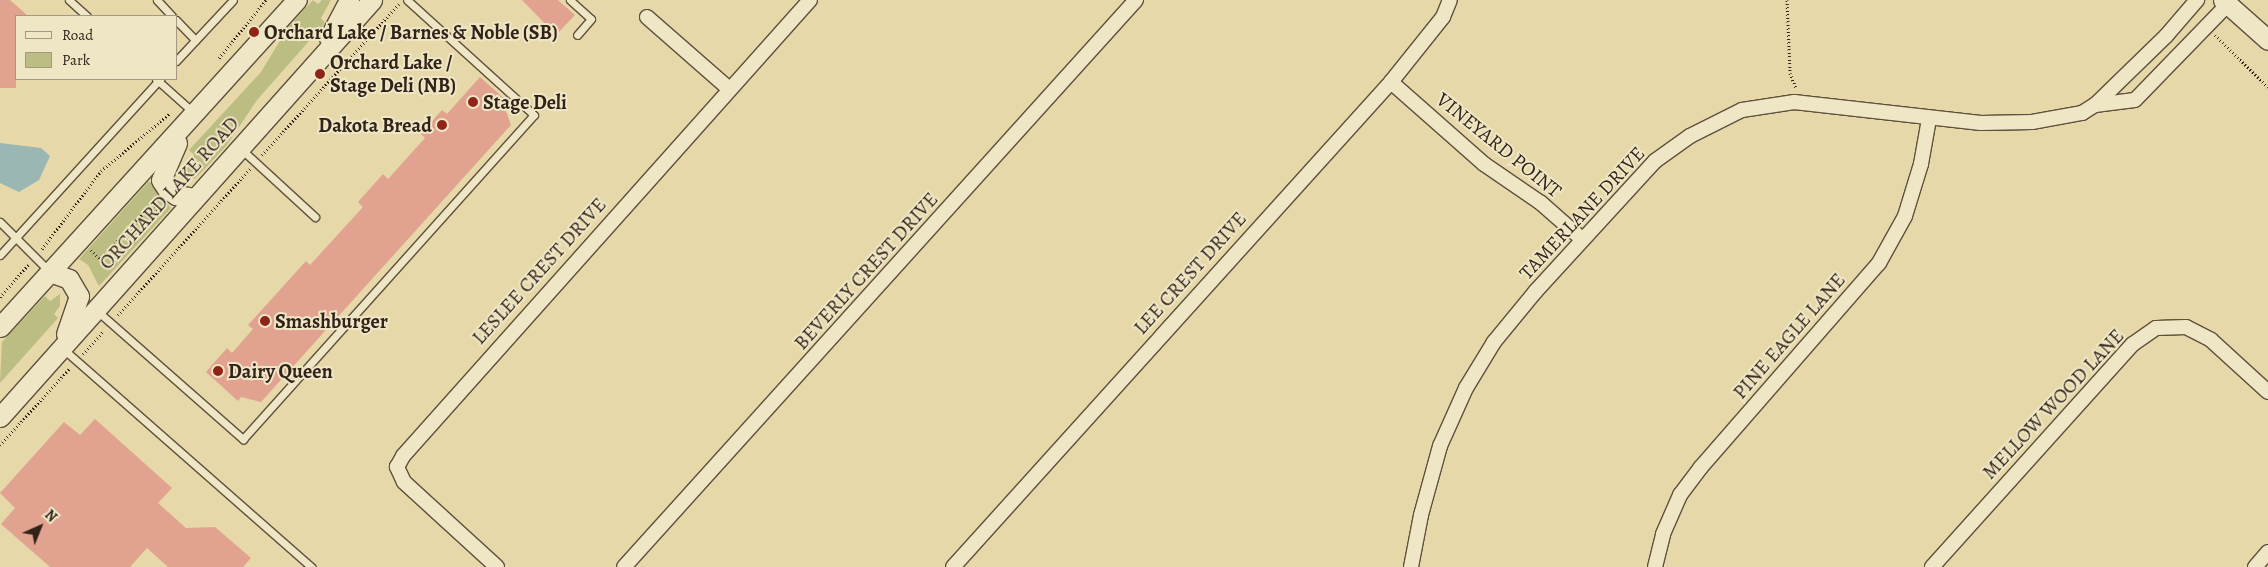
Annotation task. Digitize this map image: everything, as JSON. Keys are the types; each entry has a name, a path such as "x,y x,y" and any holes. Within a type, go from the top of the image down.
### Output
{"main road":[{"name":"ORCHARD LAKE ROAD","path":"0,327 50,272 188,108 297,0"},
{"path":"314,65 350,0"},
{"name":"ORCHARD LAKE ROAD","path":"0,417 94,309 372,0"},
{"path":"2225,2 2268,40"},
{"path":"188,108 166,162 161,180 167,189 176,195 194,198"},
{"path":"50,272 70,279 80,296 61,347"}],"street":[{"name":"LESLEE CREST DRIVE","path":"497,567 404,482 397,467 400,461 416,438 728,88 810,0"},
{"name":"BEVERLY CREST DRIVE","path":"624,567 1136,0"},
{"name":"LEE CREST DRIVE","path":"952,567 1391,82 1443,17 1450,0"},
{"name":"TAMERLANE DRIVE","path":"1411,567 1421,515 1440,446 1466,388 1494,342 1582,238 1655,161 1690,136 1742,110 1796,103 1929,119 1981,123 2032,122 2082,113 2095,106 2166,36 2197,0"},
{"name":"TAMERLANE DRIVE","path":"2095,106 2135,100 2225,2"},
{"path":"647,17 728,88"},
{"name":"VINEYARD POINT","path":"1391,82 1484,164 1541,203 1582,238"},
{"name":"PINE EAGLE LANE","path":"1655,567 1663,534 1680,495 1695,474 1878,263 1905,216 1921,164 1929,119"},
{"name":"MELLOW WOOD LANE","path":"1932,567 2133,344 2156,328 2186,327 2211,340 2268,392"},
{"path":"2255,567 2268,552"}],"lane":[{"path":"69,0 86,15"},
{"path":"157,0 171,15"},
{"path":"178,59 233,0"},
{"path":"94,309 243,439 534,115 407,0"},
{"path":"570,0 591,19 576,35"},
{"path":"178,22 195,40"},
{"path":"0,254 157,80"},
{"path":"159,80 188,108"},
{"path":"239,148 315,217"},
{"path":"0,222 50,272"},
{"path":"61,347 311,567"}],"path":[{"path":"215,65 234,36 266,0"},
{"path":"0,445 402,0"},
{"path":"1787,0 1790,73 1796,86 1796,103"},
{"path":"2215,35 2268,87"},
{"path":"0,297 36,257 101,171 188,108"},
{"path":"87,247 100,259 152,204 162,213"}],"green space":[{"path":"313,0 318,4 322,0 331,0 321,18 325,23 257,100 227,145 195,179 186,176 187,163 194,155 189,150 261,72 289,26"},
{"path":"149,181 171,208 99,286 88,265 79,259"},
{"path":"60,294 60,306 54,314 58,318 0,383 2,342 45,296 50,301"}],"water":[{"path":"0,143 41,148 50,156 39,180 19,192 0,183"}],"building":[{"path":"0,0 10,0 27,15 15,15 16,88 0,88"},
{"path":"522,0 558,0 575,15 556,35"},
{"path":"480,77 508,102 504,106 511,125 261,402 241,397 238,401 206,372 227,348 232,353 253,329 248,325 306,261 310,265 363,207 358,202 383,174 388,179 425,138 421,134 442,110 447,114"},
{"path":"95,419 172,488 158,503 186,528 215,527 251,558 243,567 168,567 147,548 130,567 50,567 1,524 15,508 0,493 64,422 80,435"}],"place":[{"name":"Orchard Lake / Barnes & Noble (SB)","path":"254,32"},
{"name":"Orchard Lake / Stage Deli (NB)","path":"320,74"},
{"name":"Stage Deli","path":"473,102"},
{"name":"Dakota Bread","path":"442,125"},
{"name":"Smashburger","path":"265,321"},
{"name":"Dairy Queen","path":"218,371"}]}
